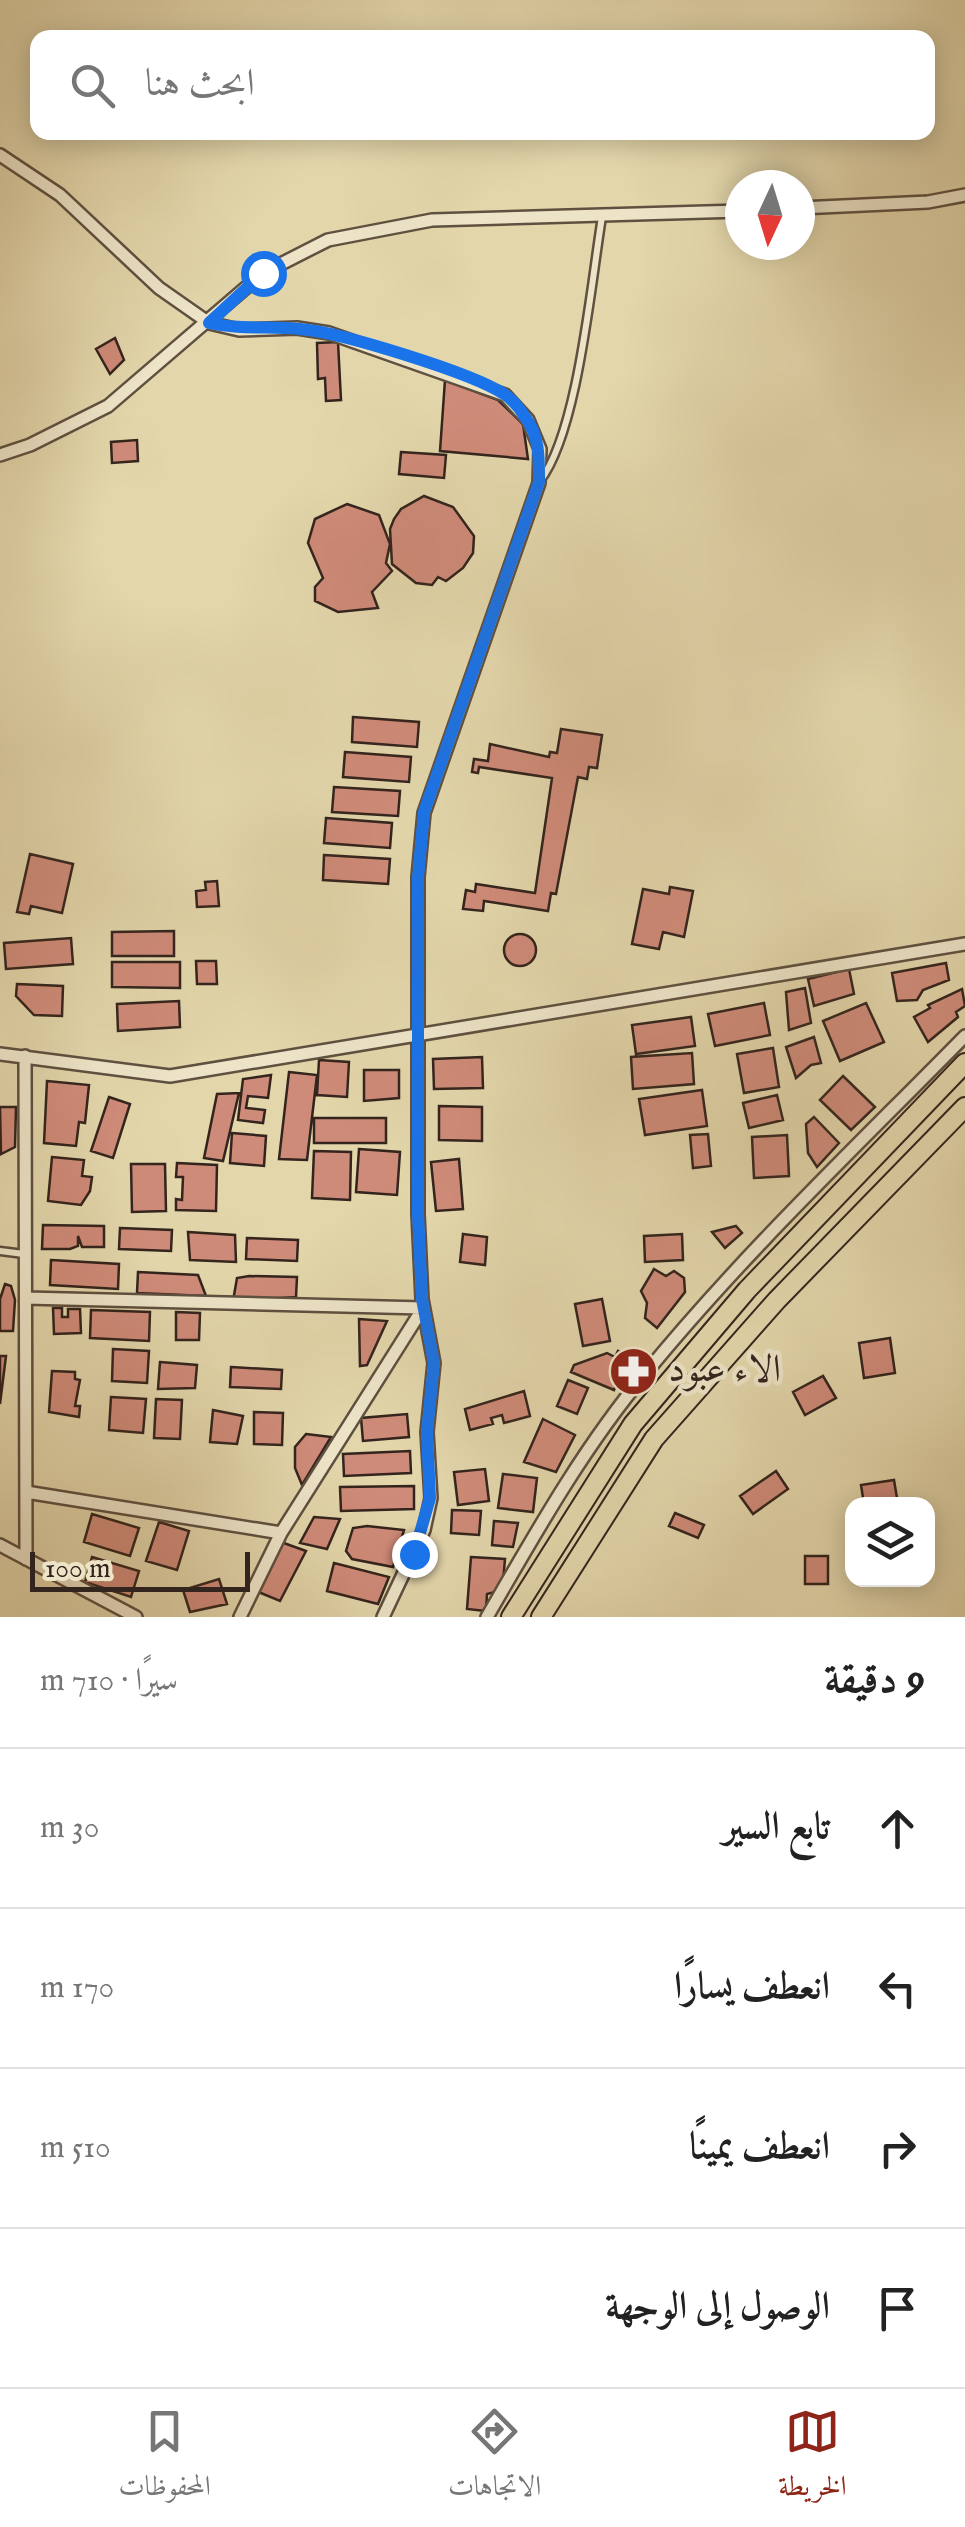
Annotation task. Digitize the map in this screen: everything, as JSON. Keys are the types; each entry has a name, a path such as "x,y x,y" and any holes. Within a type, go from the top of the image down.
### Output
{"main road":[{"path":"512,1617 633,1424 748,1290 965,1063"},
{"path":"540,1617 654,1439 777,1300 965,1107"}],"street":[{"path":"0,155 60,195 159,288 209,323 239,330 297,328 329,333 506,395 528,420 540,449 539,482 424,812 418,878 418,1214 423,1308 434,1363 427,1432 430,1498 424,1530 383,1617"},
{"path":"815,207 928,202 965,195"},
{"path":"0,455 30,445 108,406 263,273 328,240 432,220 725,212"},
{"path":"0,1054 170,1076 965,944"},
{"path":"487,1617 588,1452 644,1374 785,1220 965,1036"},
{"path":"25,1056 26,1559"},
{"path":"26,1298 423,1308"},
{"path":"240,1617 281,1532 423,1308"},
{"path":"26,1492 281,1532"},
{"path":"0,1544 136,1617"}],"lane":[{"path":"539,482 555,462 566,426 602,217"},
{"path":"0,1252 26,1254"}],"building":[{"path":"115,338 124,360 110,374 96,349"},
{"path":"338,342 341,400 326,401 325,378 318,379 317,343"},
{"path":"445,380 498,400 523,424 528,459 440,451"},
{"path":"137,440 138,461 112,463 111,442"},
{"path":"401,452 446,455 444,478 399,474"},
{"path":"424,496 453,507 474,536 473,553 463,568 446,581 438,577 432,585 416,583 392,564 390,529 394,519 401,509"},
{"path":"347,504 379,515 390,544 386,563 392,571 372,592 378,608 338,612 315,601 315,587 323,578 308,543 315,519"},
{"path":"353,717 419,722 417,747 352,742"},
{"path":"561,729 602,735 597,768 589,767 587,779 578,777 556,894 551,893 548,911 484,901 483,911 463,909 466,890 475,892 476,884 535,893 552,778 479,767 478,773 472,772 474,759 488,761 490,744 549,757 550,752 557,753"},
{"path":"345,752 411,757 409,782 343,777"},
{"path":"334,787 400,791 398,816 332,812"},
{"path":"326,818 392,823 390,848 324,843"},
{"path":"30,854 73,864 62,913 31,906 29,914 17,912"},
{"path":"324,855 390,859 388,884 323,880"},
{"path":"217,881 219,906 197,907 196,891 206,890 205,882"},
{"path":"670,887 693,891 684,937 663,932 659,949 632,944 643,889 669,894"},
{"path":"174,931 174,956 112,956 112,932"},
{"path":"520,934 532,938 536,950 532,962 520,966 508,962 504,950 508,938"},
{"path":"71,938 73,964 6,969 4,943"},
{"path":"196,961 216,961 217,984 197,984"},
{"path":"112,962 180,962 180,988 112,987"},
{"path":"946,963 949,980 923,990 917,1000 897,1001 892,973"},
{"path":"849,969 854,994 814,1006 808,979"},
{"path":"17,984 63,986 62,1016 34,1015 16,996"},
{"path":"805,988 811,1023 789,1030 786,992"},
{"path":"962,989 965,1006 956,1012 958,1017 928,1042 914,1017 930,1008 928,1005"},
{"path":"179,1001 180,1027 118,1031 117,1004"},
{"path":"764,1003 770,1035 715,1046 708,1014"},
{"path":"866,1003 884,1042 840,1061 823,1021"},
{"path":"691,1017 695,1046 636,1054 632,1025"},
{"path":"814,1037 821,1063 811,1065 796,1078 786,1047"},
{"path":"773,1048 779,1087 744,1093 737,1054"},
{"path":"692,1053 694,1084 633,1089 631,1057"},
{"path":"482,1057 483,1088 434,1089 433,1059"},
{"path":"319,1060 349,1062 347,1097 317,1095"},
{"path":"364,1070 399,1070 399,1098 364,1101"},
{"path":"289,1072 317,1075 307,1160 279,1159"},
{"path":"271,1075 268,1098 248,1096 246,1108 265,1110 263,1123 238,1120 243,1079"},
{"path":"843,1076 875,1107 851,1130 820,1100"},
{"path":"47,1081 89,1085 85,1123 79,1122 76,1146 44,1143"},
{"path":"702,1090 707,1126 645,1135 639,1099"},
{"path":"239,1093 223,1161 204,1158 217,1094"},
{"path":"777,1095 783,1120 749,1128 743,1103"},
{"path":"109,1097 130,1104 113,1158 91,1151"},
{"path":"439,1106 482,1107 482,1141 439,1140"},
{"path":"0,1107 16,1107 15,1147 1,1154"},
{"path":"814,1117 839,1143 817,1167 808,1153 806,1124"},
{"path":"314,1118 386,1118 386,1143 314,1143"},
{"path":"232,1133 266,1136 264,1166 230,1163"},
{"path":"708,1134 711,1166 693,1168 690,1135"},
{"path":"787,1135 789,1176 754,1178 752,1137"},
{"path":"359,1149 400,1152 397,1195 356,1192"},
{"path":"314,1151 351,1152 350,1200 312,1198"},
{"path":"52,1157 84,1160 82,1176 92,1177 90,1191 81,1205 48,1201"},
{"path":"459,1159 463,1209 436,1211 431,1162"},
{"path":"177,1163 217,1165 216,1211 176,1210 176,1199 182,1200 183,1177 176,1177"},
{"path":"131,1164 165,1164 166,1211 132,1212"},
{"path":"43,1225 104,1226 104,1247 82,1247 78,1236 78,1246 70,1249 42,1249"},
{"path":"736,1226 742,1233 725,1248 712,1232"},
{"path":"120,1228 172,1230 171,1251 119,1249"},
{"path":"188,1232 235,1235 236,1262 190,1260"},
{"path":"463,1234 487,1237 485,1265 460,1262"},
{"path":"682,1234 683,1260 645,1262 644,1236"},
{"path":"247,1238 298,1240 297,1261 246,1259"},
{"path":"51,1260 119,1264 118,1289 50,1285"},
{"path":"654,1269 666,1276 674,1271 684,1278 685,1292 657,1328 645,1318 647,1303 641,1291"},
{"path":"138,1272 198,1275 206,1296 137,1293"},
{"path":"297,1277 296,1297 233,1301 237,1278"},
{"path":"5,1284 11,1286 15,1300 13,1331 0,1331 0,1299"},
{"path":"602,1299 610,1341 583,1346 575,1304"},
{"path":"53,1308 62,1308 62,1317 68,1317 68,1309 80,1309 81,1333 54,1334"},
{"path":"91,1310 150,1312 149,1341 90,1338"},
{"path":"176,1312 200,1313 199,1340 176,1340"},
{"path":"359,1319 387,1321 367,1365 360,1366"},
{"path":"890,1338 895,1373 864,1378 859,1343"},
{"path":"113,1349 149,1351 147,1383 112,1381"},
{"path":"618,1351 629,1356 614,1390 571,1372 574,1365 607,1353 615,1357"},
{"path":"0,1356 6,1356 0,1404"},
{"path":"160,1362 197,1365 195,1388 158,1389"},
{"path":"231,1367 282,1370 281,1389 230,1387"},
{"path":"52,1371 75,1372 75,1379 80,1380 75,1406 80,1406 79,1417 49,1412"},
{"path":"823,1376 836,1398 805,1415 793,1392"},
{"path":"568,1380 588,1388 577,1414 557,1406"},
{"path":"524,1391 530,1416 504,1423 502,1415 491,1418 493,1424 470,1430 465,1409"},
{"path":"111,1397 146,1399 143,1433 109,1430"},
{"path":"156,1399 182,1400 180,1439 154,1438"},
{"path":"213,1410 243,1416 237,1444 210,1442"},
{"path":"254,1412 283,1413 282,1445 254,1444"},
{"path":"407,1414 409,1437 363,1441 361,1418"},
{"path":"543,1419 575,1435 556,1472 524,1462"},
{"path":"306,1434 331,1437 302,1485 295,1468 295,1447"},
{"path":"410,1451 411,1473 344,1476 343,1454"},
{"path":"485,1469 489,1501 458,1505 454,1472"},
{"path":"776,1471 788,1489 753,1514 740,1496"},
{"path":"503,1474 537,1478 533,1512 498,1508"},
{"path":"894,1480 897,1497 863,1497 861,1485"},
{"path":"414,1486 414,1509 341,1511 340,1487"},
{"path":"452,1510 481,1511 479,1535 451,1533"},
{"path":"675,1513 704,1525 698,1538 669,1526"},
{"path":"92,1514 139,1528 130,1556 84,1542"},
{"path":"314,1517 340,1519 327,1549 300,1543"},
{"path":"494,1521 518,1523 513,1547 492,1545"},
{"path":"159,1522 189,1531 177,1570 146,1561"},
{"path":"353,1528 404,1530 393,1567 352,1559 346,1551"},
{"path":"281,1542 306,1551 280,1601 256,1591"},
{"path":"805,1556 828,1556 828,1584 805,1584"},
{"path":"92,1557 139,1571 131,1597 85,1582"},
{"path":"471,1557 505,1559 503,1582 499,1591 487,1594 486,1611 467,1609"},
{"path":"334,1563 389,1577 378,1604 327,1591"},
{"path":"219,1579 227,1604 190,1612 183,1590"}],"place":[{"name":"الاء عبود","path":"633,1371"}],"route":[{"path":"263,273 209,323 239,330 297,328 329,333 461,376 506,395 528,420 540,449 539,482 424,812 418,878 418,1214 422,1299 434,1363 427,1432 430,1498 424,1530 414,1554"}]}
